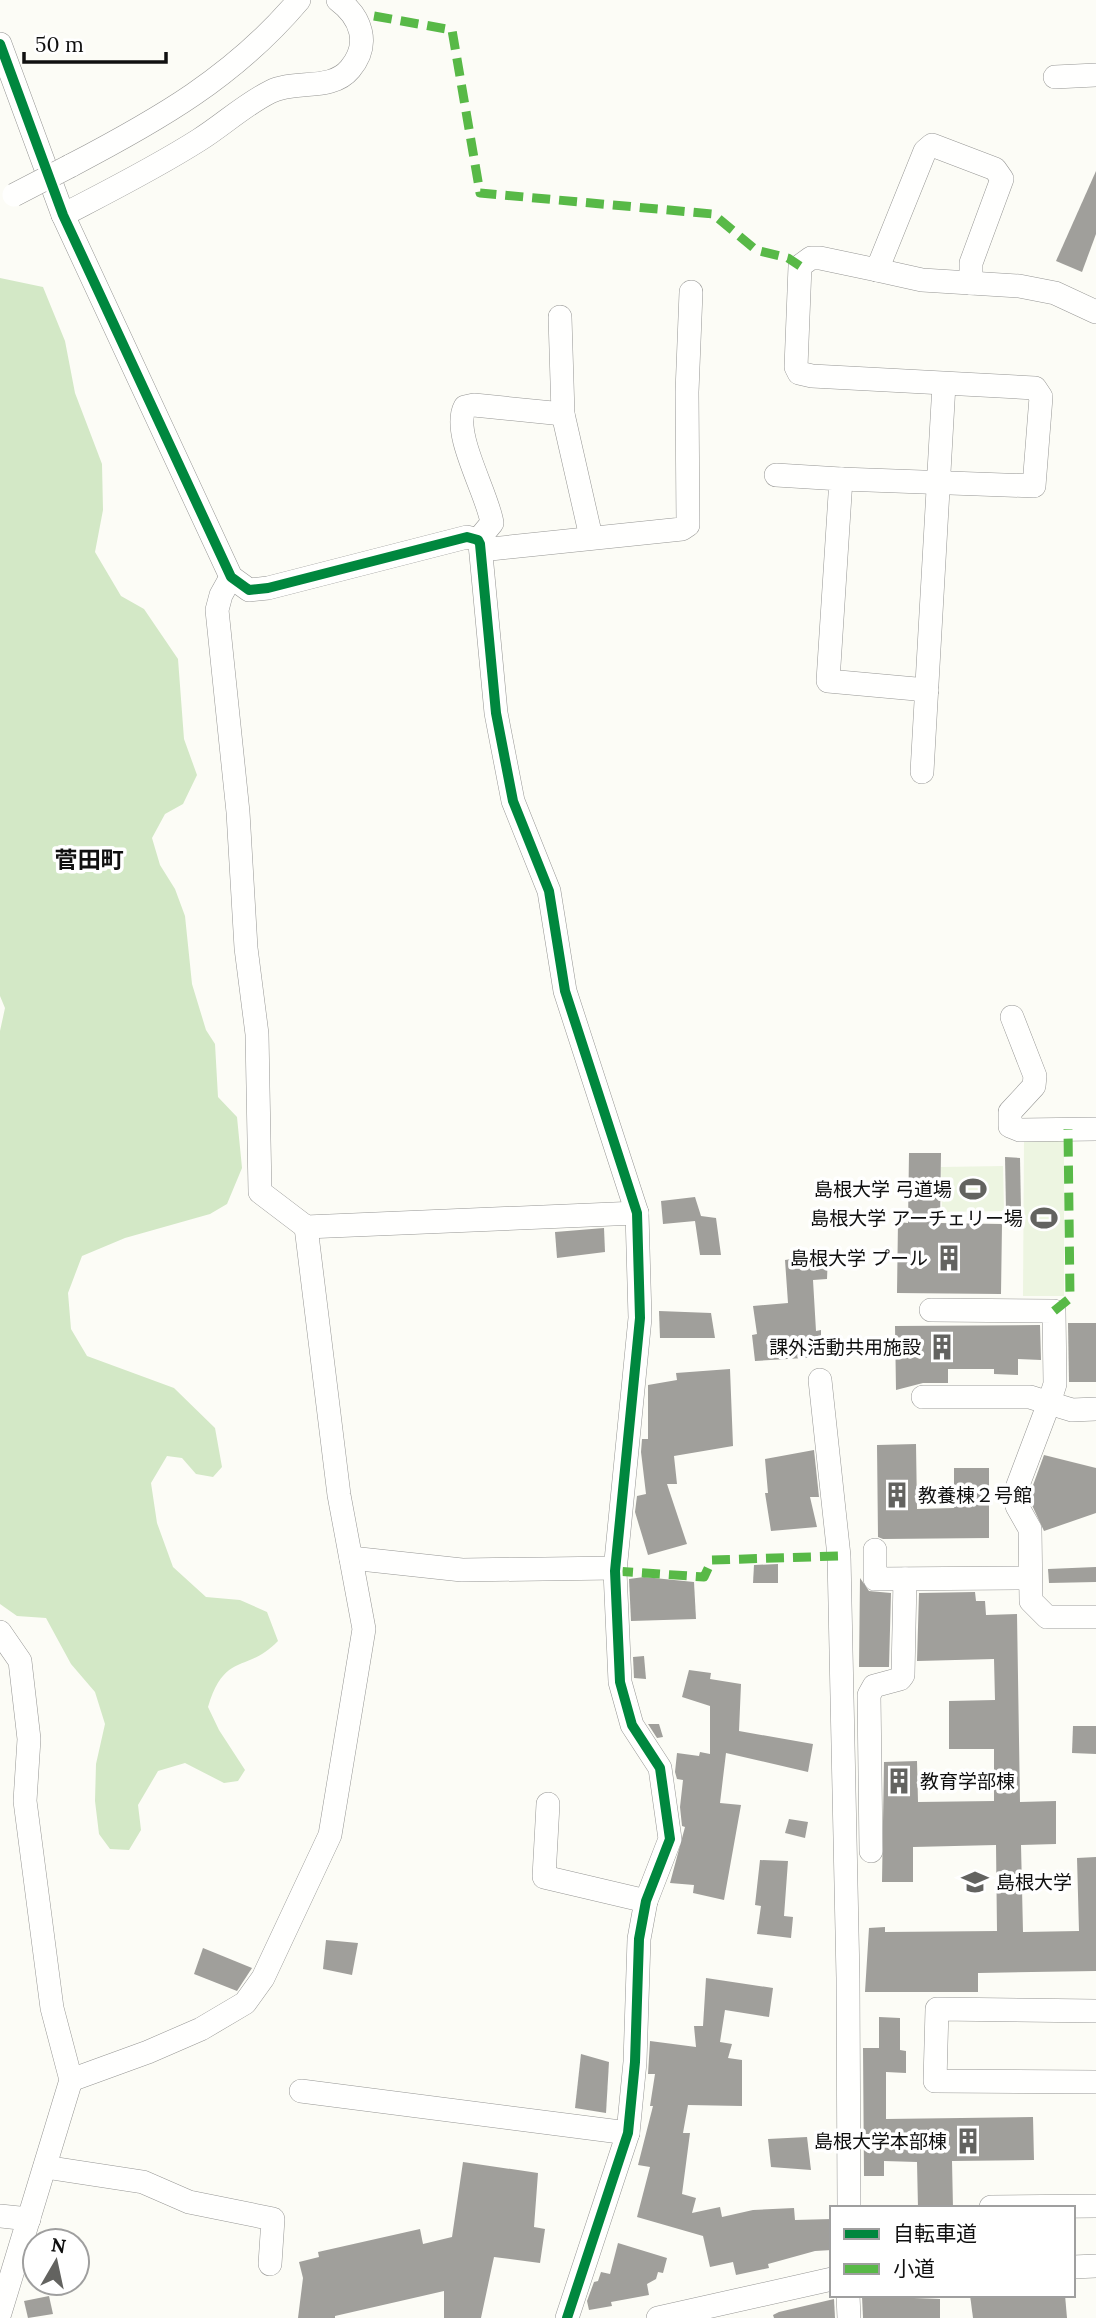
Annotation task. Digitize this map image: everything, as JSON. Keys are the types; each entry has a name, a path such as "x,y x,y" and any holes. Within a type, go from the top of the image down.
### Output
{"street":[{"path":"7,200 161,118 229,71 276,28 299,0"},
{"path":"63,215 201,139 273,90 329,82 343,75 355,61 362,38 358,19 338,0"},
{"path":"1,53 63,215 231,578 248,590 268,588 467,537 480,545 682,529 690,522 687,391 691,292"},
{"path":"1055,77 1096,75"},
{"path":"877,270 925,151 936,145 995,169 1002,179 971,262 971,283"},
{"path":"776,475 938,485 1034,486 1041,397 1035,388 812,376 799,373 796,359 800,266 811,258 820,257 922,280 1019,286 1055,293 1096,312"},
{"path":"560,317 563,414 591,537"},
{"path":"922,772 944,384"},
{"path":"563,414 474,405 465,407 462,415 464,437 492,523 480,545 496,713 513,801 549,891 565,991 637,1213 640,1318 615,1569 620,1682 632,1725 660,1768 670,1839 646,1900 639,1939 635,2062 628,2133 567,2318"},
{"path":"841,479 828,681 927,690"},
{"path":"231,578 221,595 217,610 238,812 246,948 257,1034 260,1192 306,1227 637,1213"},
{"path":"1012,1017 1035,1076 1034,1086 1010,1112 1010,1126 1020,1130 1096,1129"},
{"path":"71,2080 123,2063 201,2029 245,2003 263,1978 330,1835 364,1629 339,1495 306,1227"},
{"path":"931,1310 1054,1311 1055,1384 1018,1485 1017,1506 1030,1529 1031,1601 1047,1617 1096,1617"},
{"path":"820,1380 839,1556 848,1965 849,2206"},
{"path":"923,1397 1030,1397 1072,1409 1096,1409"},
{"path":"875,1550 875,1579 1029,1578"},
{"path":"352,1558 462,1570 615,1569"},
{"path":"871,1851 869,1695 874,1686 900,1679 903,1675 905,1579"},
{"path":"0,1632 20,1661 29,1739 25,1801 52,2008 71,2080 0,2313"},
{"path":"548,1804 544,1877 646,1900"},
{"path":"1096,2011 937,2009 935,2081 1096,2082"},
{"path":"301,2091 628,2133"},
{"path":"45,2167 143,2182 189,2202 273,2219 270,2264"},
{"path":"1075,2206 1096,2206"},
{"path":"0,2216 29,2219"},
{"path":"1075,2267 1096,2266"},
{"path":"657,2318 742,2309 830,2280"},
{"path":"848,2297 849,2318"}],"green space":[{"path":"0,278 43,287 65,341 75,393 102,464 103,510 95,552 121,596 144,609 178,659 184,739 197,775 183,804 165,814 152,838 160,865 175,889 185,916 192,984 206,1030 215,1044 218,1097 237,1117 242,1168 227,1204 210,1214 125,1238 82,1256 68,1293 71,1329 87,1356 174,1388 215,1428 222,1467 213,1477 196,1474 182,1458 167,1456 151,1483 157,1523 173,1567 206,1597 240,1600 267,1612 278,1641 267,1651 229,1670 215,1689 208,1707 219,1730 245,1770 238,1781 224,1783 185,1763 158,1771 138,1805 141,1830 129,1850 110,1849 99,1834 95,1801 96,1764 105,1724 95,1692 71,1664 46,1618 17,1616 0,1604 0,1031 5,1008 0,996"},
{"name":"島根大学 アーチェリー場","path":"1024,1140 1064,1140 1064,1296 1023,1296"},
{"name":"島根大学 弓道場","path":"1003,1166 1004,1211 942,1212 941,1167"}],"building":[{"path":"1096,171 1096,234 1082,272 1056,261"},
{"name":"島根大学 プール","path":"909,1153 941,1153 940,1223 1002,1224 1001,1294 897,1293 898,1222 908,1223"},
{"name":"島根大学 弓道場","path":"1005,1157 1020,1158 1021,1210 1006,1210"},
{"path":"695,1197 701,1216 716,1218 721,1255 700,1255 695,1221 663,1224 661,1201"},
{"path":"604,1228 605,1252 557,1258 555,1232"},
{"path":"828,1254 827,1279 813,1280 816,1331 821,1330 821,1357 755,1361 752,1335 757,1334 753,1306 788,1303 785,1260"},
{"path":"659,1311 711,1313 715,1338 660,1338"},
{"path":"1068,1323 1096,1323 1096,1382 1069,1382"},
{"path":"1040,1325 1041,1360 1018,1359 1018,1375 994,1374 994,1369 948,1369 948,1383 923,1383 896,1390 895,1326"},
{"path":"730,1369 733,1446 674,1456 677,1484 667,1484 687,1544 648,1555 635,1512 637,1496 646,1494 641,1452 642,1439 648,1439 648,1385 677,1380 676,1373"},
{"name":"教養棟２号館","path":"916,1444 917,1509 954,1508 954,1468 989,1468 989,1538 878,1537 877,1445"},
{"path":"814,1450 819,1497 810,1497 817,1527 771,1531 765,1493 768,1493 765,1459"},
{"path":"1044,1455 1096,1468 1096,1513 1044,1531 1031,1503 1032,1488"},
{"path":"778,1564 778,1583 753,1583 754,1565"},
{"path":"1096,1567 1096,1582 1049,1583 1048,1569"},
{"path":"644,1577 694,1582 696,1619 631,1621 629,1579"},
{"path":"860,1578 869,1591 891,1593 889,1667 859,1667"},
{"name":"教育学部棟","path":"975,1592 976,1601 985,1601 986,1615 1017,1614 1020,1802 1056,1801 1056,1844 1021,1845 1023,1932 1079,1931 1077,1858 1096,1857 1096,1971 978,1973 978,1992 865,1992 869,1928 885,1927 885,1932 997,1931 996,1845 913,1847 913,1882 882,1882 884,1762 917,1761 918,1802 994,1801 994,1749 949,1749 949,1701 995,1700 994,1659 917,1661 919,1593"},
{"path":"644,1656 646,1679 634,1678 633,1657"},
{"path":"689,1670 711,1673 710,1679 741,1684 739,1731 813,1744 808,1772 726,1753 720,1803 741,1805 724,1900 693,1893 694,1885 670,1883 685,1827 682,1826 680,1807 683,1780 677,1779 675,1772 677,1753 699,1756 700,1752 710,1754 710,1706 682,1697"},
{"path":"648,1724 659,1724 663,1737 657,1738"},
{"path":"1073,1726 1096,1726 1096,1754 1072,1753"},
{"path":"789,1819 808,1822 805,1838 785,1833"},
{"path":"760,1860 788,1861 784,1916 793,1917 791,1938 757,1934 761,1906 755,1905"},
{"path":"326,1940 358,1943 352,1975 323,1969"},
{"path":"203,1948 252,1968 237,1991 194,1974"},
{"path":"706,1978 773,1988 769,2017 725,2010 720,2042 732,2044 728,2058 742,2060 742,2106 688,2105 683,2133 690,2133 682,2194 696,2198 692,2213 720,2207 722,2217 753,2210 794,2208 795,2220 830,2219 830,2250 815,2251 768,2264 769,2268 736,2275 733,2262 710,2267 703,2236 637,2217 650,2167 638,2165 653,2106 650,2106 655,2074 648,2074 650,2041 696,2047 694,2026 703,2026"},
{"path":"879,2017 900,2018 900,2050 906,2051 906,2073 886,2072 886,2119 1033,2117 1034,2160 952,2161 953,2206 918,2206 917,2162 884,2161 884,2176 864,2176 863,2048 879,2048"},
{"path":"581,2054 609,2062 606,2113 575,2108"},
{"path":"807,2137 811,2170 771,2167 768,2139"},
{"path":"463,2162 538,2173 534,2227 545,2229 540,2263 494,2257 481,2318 444,2318 444,2291 335,2318 298,2318 303,2278 299,2262 319,2257 318,2252 420,2229 423,2244 452,2237"},
{"path":"618,2243 667,2258 663,2273 658,2272 656,2279 647,2284 649,2295 611,2302 612,2306 589,2310 587,2301 594,2282 598,2281 601,2272 610,2274"},
{"path":"49,2297 53,2314 28,2318 24,2301"},
{"path":"862,2297 940,2299 940,2318 863,2318"},
{"path":"970,2297 1065,2297 1067,2318 973,2318"},
{"path":"834,2299 835,2318 774,2318 773,2315 779,2312"}],"marked path":[{"path":"374,16 452,30 480,193 713,214 756,250 788,258 800,266"},
{"path":"1054,1311 1070,1298 1068,1129"},
{"path":"615,1571 704,1577 712,1560 839,1556"}],"cycle path":[{"path":"0,44 63,215 231,577 249,590 268,588 467,537 478,540 480,544 496,713 513,801 549,891 565,991 637,1213 640,1318 615,1571 620,1682 632,1725 660,1768 670,1839 646,1901 639,1939 635,2062 628,2133 567,2318"}],"place":[{"name":"島根大学 弓道場","path":"973,1189"},
{"name":"島根大学 アーチェリー場","path":"1044,1218"},
{"name":"島根大学 プール","path":"949,1258"},
{"name":"課外活動共用施設","path":"942,1347"},
{"name":"教養棟２号館","path":"897,1495"},
{"name":"教育学部棟","path":"899,1781"},
{"name":"島根大学","path":"975,1882"},
{"name":"島根大学本部棟","path":"968,2141"}],"district":[{"name":"菅田町","path":"89,860"}]}
